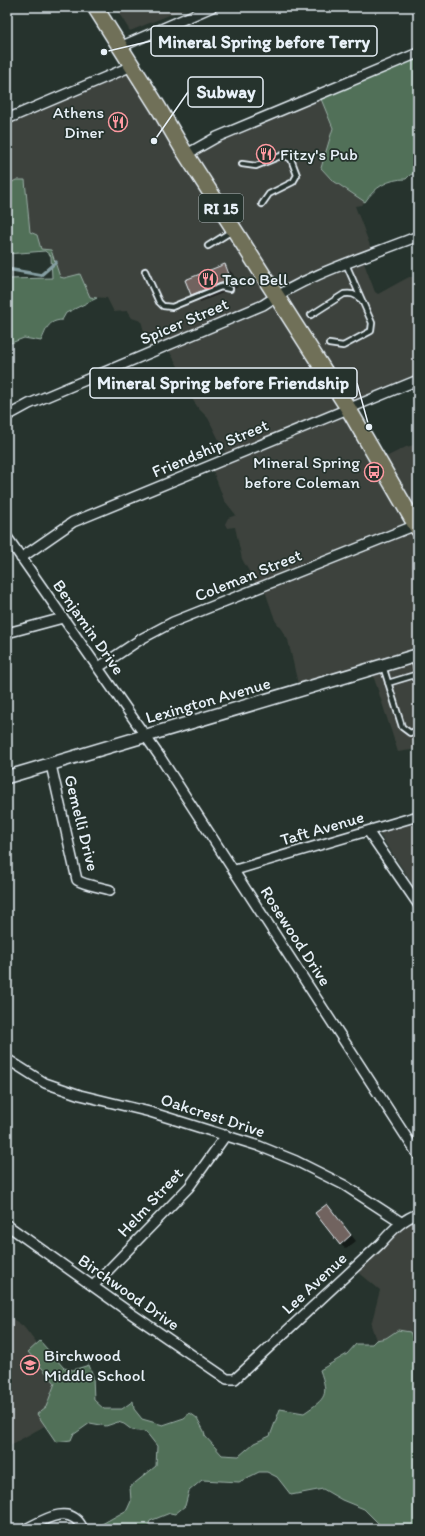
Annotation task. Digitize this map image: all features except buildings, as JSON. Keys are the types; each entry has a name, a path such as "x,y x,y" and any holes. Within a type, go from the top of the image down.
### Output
{"main road":[{"name":"RI 15","path":"95,7 348,408 417,527"}],"street":[{"path":"120,47 212,7"},
{"path":"187,154 216,137 418,53"},
{"path":"7,119 132,66"},
{"name":"Spicer Street","path":"7,416 29,404 263,305 276,296 315,276 418,236"},
{"name":"Friendship Street","path":"21,558 74,522 418,380"},
{"name":"Coleman Street","path":"99,667 141,639 173,622 417,527"},
{"name":"Benjamin Drive","path":"7,537 62,618 99,667 146,735"},
{"path":"7,633 62,618"},
{"name":"Lexington Avenue","path":"7,777 416,656"},
{"name":"Rosewood Drive","path":"146,735 235,870 418,1155"},
{"name":"Gemelli Drive","path":"51,765 77,880 84,884 110,890"},
{"name":"Taft Avenue","path":"235,870 418,816"},
{"path":"368,831 418,904"},
{"name":"Oakcrest Drive","path":"7,1059 45,1083 80,1095 150,1112 226,1135 296,1161 344,1185 401,1222"},
{"name":"Helm Street","path":"93,1286 189,1187 226,1135"},
{"name":"Lee Avenue","path":"235,1379 380,1244 401,1222 418,1214"},
{"name":"Birchwood Drive","path":"7,1225 227,1379 235,1379"},
{"path":"26,1529 50,1516 63,1514 75,1518 83,1529"}],"lane":[{"path":"242,164 256,166 283,155 291,159 297,175 294,182 269,194 262,204"},
{"path":"208,246 235,229"},
{"path":"329,344 343,346 371,331 372,323 346,264"},
{"path":"145,271 159,302 166,306 172,307 221,287 230,289"},
{"path":"311,315 344,294 350,293 356,295 361,300"},
{"path":"388,683 418,673 416,656"},
{"path":"383,666 402,727 410,733 418,730"}],"shaded area":[{"path":"115,7 189,7 130,31"},
{"path":"131,68 192,150 321,99 333,128 321,168 332,180 365,202 361,205 355,206 374,256 364,263 375,292 378,294 409,277 418,277 418,381 356,406 382,459 406,447 418,444 418,749 398,752 372,672 300,693 288,640 275,620 265,591 259,589 242,559 235,527 227,528 225,524 228,518 236,515 224,500 213,471 214,468 229,460 208,418 199,409 190,396 182,373 168,349 151,356 141,321 132,318 127,311 114,312 107,298 90,297 60,277 51,250 41,249 37,235 30,232 25,180 7,185 7,160 10,157 7,150 7,120"},
{"path":"418,818 418,892 378,832 381,829"},
{"path":"418,1217 418,1352 410,1332 398,1330 386,1338 376,1340 371,1325 380,1290 357,1271 396,1226"},
{"name":"Birchwood Middle School","path":"7,1315 23,1326 84,1404 7,1447"}],"green space":[{"path":"418,57 418,172 410,175 406,179 393,180 382,185 373,192 365,202 332,180 321,168 333,128 321,99"},
{"path":"16,180 25,180 30,232 37,235 41,249 51,250 60,277 64,278 80,274 90,297 97,298 66,313 62,320 50,324 41,341 24,338 11,343 7,342 7,279 52,278 51,256 45,251 7,254 7,185"},
{"path":"398,1330 410,1332 418,1352 418,1529 384,1529 364,1509 342,1500 323,1489 291,1495 277,1477 267,1472 259,1472 239,1482 202,1480 189,1491 185,1506 175,1514 170,1513 150,1521 147,1529 93,1529 127,1510 131,1501 130,1487 156,1466 157,1446 146,1432 132,1430 124,1424 118,1422 106,1426 90,1423 73,1435 71,1440 56,1442 37,1414 46,1407 55,1383 28,1352 40,1341 64,1368 73,1370 89,1365 93,1376 94,1400 104,1409 122,1409 133,1401 134,1409 142,1419 163,1425 184,1418 190,1413 197,1418 205,1436 222,1455 239,1456 254,1443 270,1436 280,1409 304,1413 321,1400 325,1391 320,1370 347,1354 356,1344 372,1344 376,1340 386,1338"}],"waterway":[{"path":"7,269 41,275 56,262"}],"place":[{"name":"Mineral Spring before Terry","path":"104,52"},
{"name":"Athens Diner","path":"118,122"},
{"name":"Subway","path":"154,141"},
{"name":"Fitzy's Pub","path":"266,154"},
{"name":"Taco Bell","path":"208,279"},
{"name":"Mineral Spring before Friendship","path":"369,427"},
{"name":"Mineral Spring before Coleman","path":"374,472"},
{"name":"Birchwood Middle School","path":"30,1365"}]}
